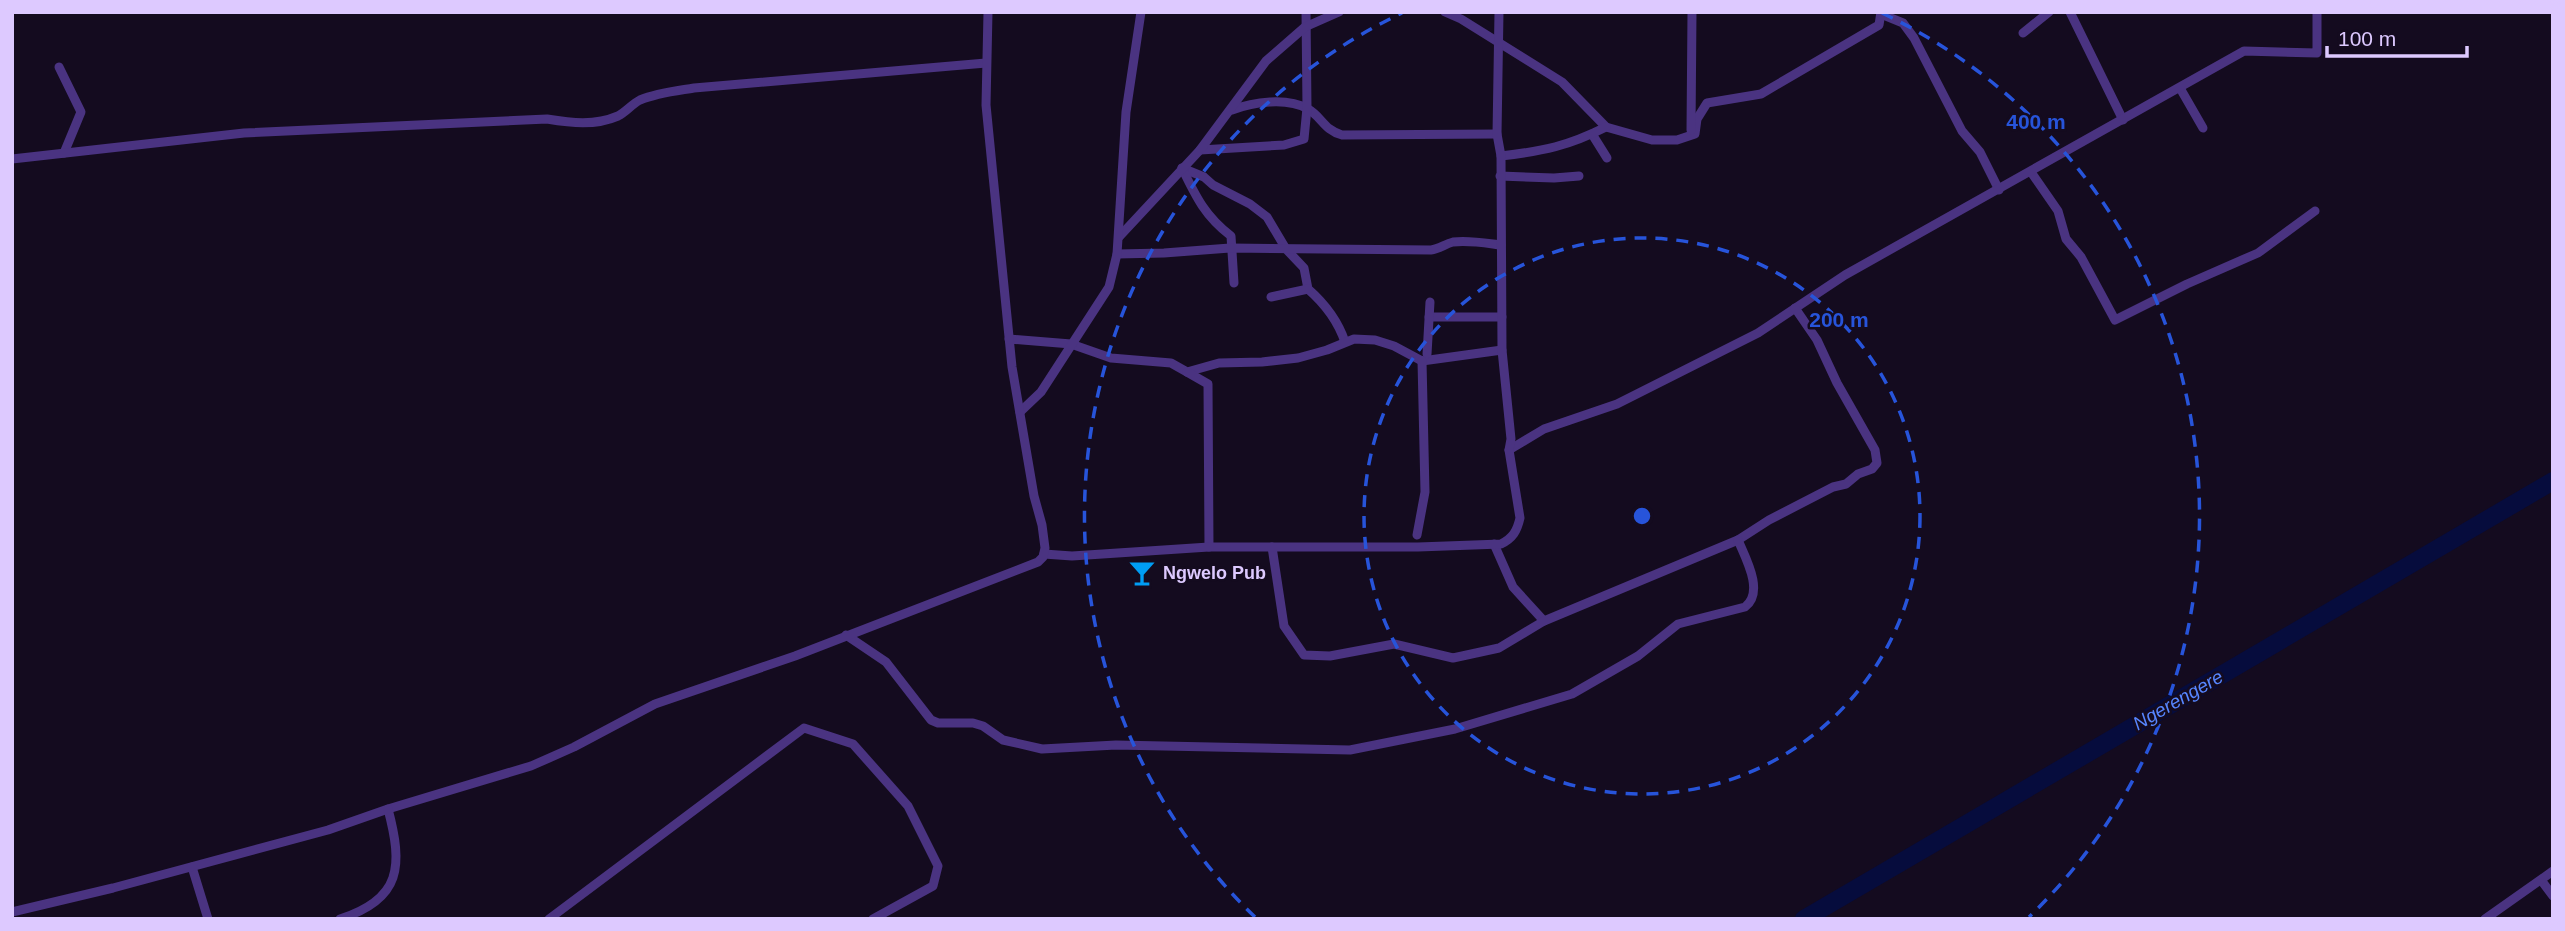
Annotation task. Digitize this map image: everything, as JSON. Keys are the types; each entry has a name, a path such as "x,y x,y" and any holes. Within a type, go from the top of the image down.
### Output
{"street":[{"path":"12,912 328,830 531,766 574,747 655,704 1038,562 1044,554 1042,525 1034,496 1009,339 986,105 988,12"},
{"path":"1020,412 1041,392 1108,287 1117,254 1126,113 1141,12"},
{"path":"1200,150 1284,145 1304,139 1307,108 1306,12"},
{"path":"1118,238 1200,150 1266,61 1305,27 1339,12"},
{"path":"1445,12 1461,19 1562,82 1606,127 1652,140 1677,140 1695,134 1697,119 1707,103 1761,94 1880,25 1881,13 1903,23 1914,38 1962,131 1980,152 1998,190"},
{"path":"1044,554 1072,555 1209,547 1418,547 1501,544 1512,539 1520,518 1509,450 1510,428 1502,350 1501,156 1497,134 1499,12"},
{"path":"2024,33 2049,12"},
{"path":"2070,12 2123,120"},
{"path":"1509,450 1544,429 1617,404 1671,379 1758,332 1845,275 2244,51 2317,53 2317,12"},
{"path":"1690,15 1691,135"},
{"path":"12,159 283,130 547,120 597,122 622,114 638,101 694,88 986,62"},
{"path":"59,67 81,112 64,153"},
{"path":"2180,88 2203,128"},
{"path":"1230,111 1247,104 1259,103 1283,103 1307,108 1332,132 1342,135 1497,134"},
{"path":"1501,156 1546,151 1576,142 1606,127"},
{"path":"1592,134 1607,158"},
{"path":"1182,168 1198,202 1213,222 1231,236 1234,283"},
{"path":"1182,168 1204,177 1267,217 1286,249 1304,268 1308,289 1321,300 1341,330 1345,342"},
{"path":"2031,172 2057,211 2066,239 2081,257 2115,320 2258,253 2315,211"},
{"path":"1500,176 1579,176"},
{"path":"1117,254 1233,248 1431,250 1464,241 1501,245"},
{"path":"1271,297 1308,289"},
{"path":"1417,536 1425,492 1425,357 1430,302"},
{"path":"1272,547 1284,626 1304,655 1330,656 1394,644 1453,659 1499,648 1544,621 1738,540 1769,520 1833,487 1846,484 1858,474 1872,469 1877,463 1875,450 1837,383 1817,340 1795,308"},
{"path":"1429,317 1502,317"},
{"path":"1009,339 1071,344 1111,359 1171,363 1208,384 1209,547"},
{"path":"1187,372 1219,363 1298,358 1354,339 1376,340 1425,357 1502,350"},
{"path":"846,635 886,662 931,720 938,723 973,723 983,726 1003,740 1018,744 1042,749 1116,745 1350,750 1455,729 1572,694 1638,656 1678,624 1745,607 1752,598 1752,572 1738,540"},
{"path":"1494,544 1513,587 1544,621"},
{"path":"549,919 804,728 853,744 908,806 938,866 933,886 873,919"},
{"path":"340,919 364,911 384,896 397,866 396,839 388,809"},
{"path":"192,867 208,919"},
{"path":"2486,919 2553,872"},
{"path":"2541,880 2553,896"}],"waterway":[{"name":"Ngerengere","path":"1804,919 2553,481"}],"place":[{"name":"Ngwelo Pub","path":"1142,573"}]}
